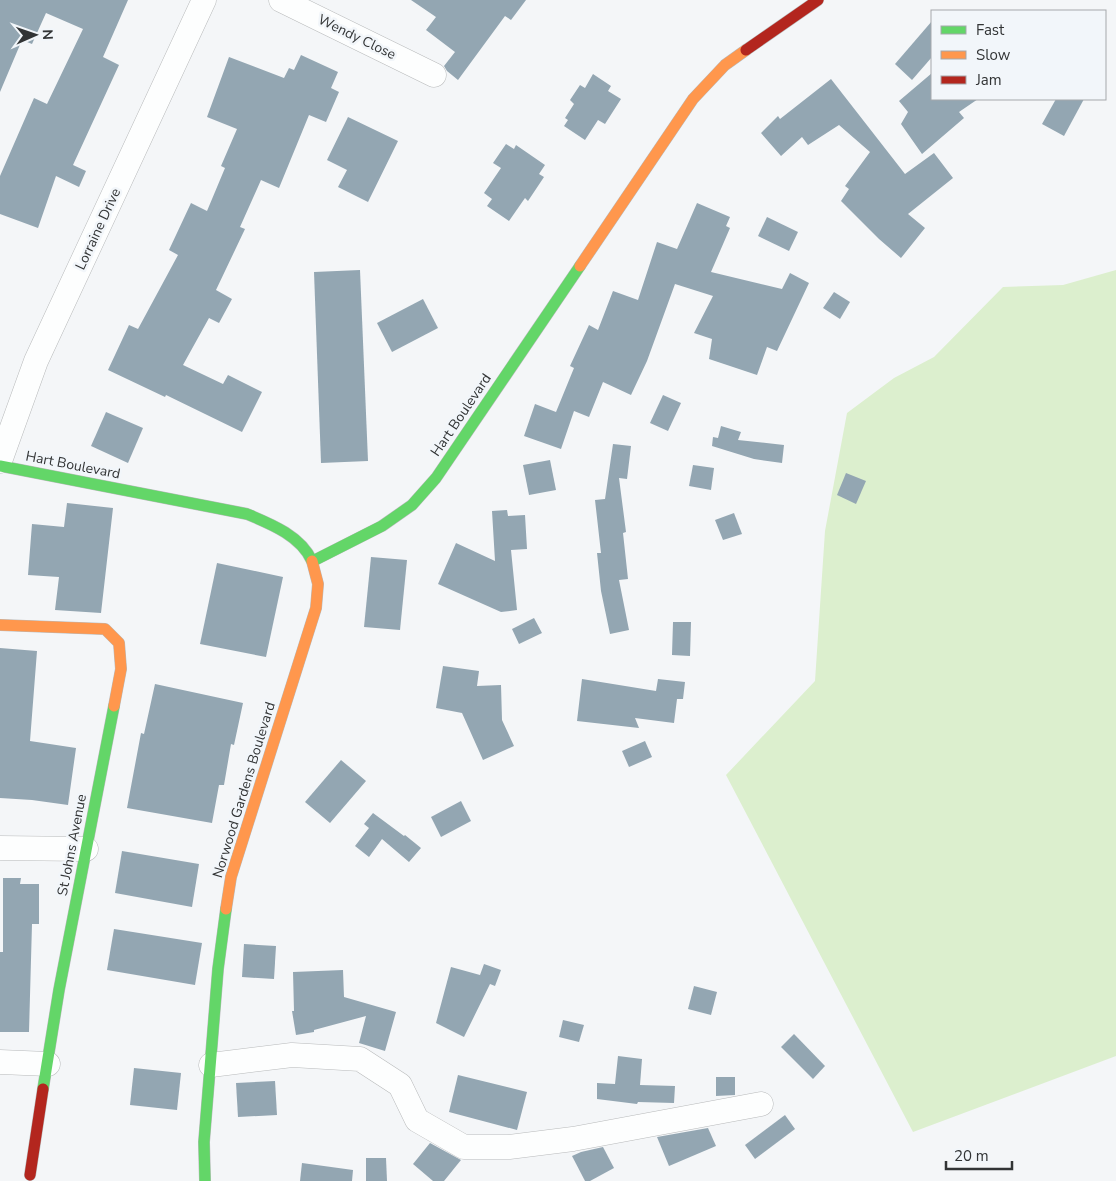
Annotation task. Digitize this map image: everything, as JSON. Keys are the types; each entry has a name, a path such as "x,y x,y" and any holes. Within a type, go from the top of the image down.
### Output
{"street":[{"name":"Lorraine Drive","path":"0,460 36,362 204,0"},
{"name":"Wendy Close","path":"281,0 434,75"},
{"name":"Hart Boulevard","path":"0,466 247,514 281,528 300,542 313,561 382,526 412,505 436,478 692,100 725,65 818,0"},
{"name":"Norwood Gardens Boulevard","path":"205,1181 204,1142 212,1064 218,969 231,877 316,608 318,584 313,561"},
{"name":"St Johns Avenue","path":"0,625 105,629 119,643 121,669 59,990 30,1175"},
{"path":"0,848 86,849"},
{"path":"212,1064 292,1055 360,1059 400,1085 417,1120 464,1147 509,1147 573,1139 762,1104"},
{"path":"0,1062 48,1064"},
{"path":"194,1165 204,1142"}],"green space":[{"path":"1116,270 1116,1056 913,1132 726,775 815,681 825,531 847,413 894,378 934,357 1003,287 1063,285"}],"building":[{"path":"0,0 128,0 103,57 119,65 73,165 86,171 79,187 56,176 38,228 0,214 0,176 34,98 47,104 83,29 46,13 32,44 22,40 0,92"},
{"path":"411,0 526,0 511,20 505,16 458,80 444,66 455,52 426,30 436,17"},
{"path":"931,22 931,58 912,80 895,64"},
{"path":"301,55 338,72 331,88 339,92 326,122 309,115 279,188 261,180 240,227 245,229 216,290 232,299 219,323 209,318 183,365 223,384 228,375 262,392 242,432 166,395 165,397 108,370 129,325 138,329 178,255 169,250 191,203 207,211 225,168 221,166 237,129 207,117 229,57 284,78 289,68 294,70"},
{"path":"593,74 611,86 608,91 621,99 605,124 598,120 585,140 564,126 568,120 565,118 574,104 570,100 580,85 585,88"},
{"path":"931,74 931,100 977,100 959,112 964,118 922,154 901,124 908,112 899,101"},
{"path":"831,79 905,174 934,153 953,178 908,214 925,228 901,258 841,201 849,189 845,186 870,152 839,125 808,145 802,137 781,156 761,133 778,116 780,119"},
{"path":"1055,100 1083,100 1064,136 1042,124"},
{"path":"348,117 398,141 368,202 338,187 347,170 327,160"},
{"path":"506,144 514,149 516,145 545,165 539,174 544,177 528,201 525,198 509,221 487,206 492,199 484,193 501,168 493,163"},
{"path":"697,203 730,217 726,226 730,228 711,272 782,289 790,273 809,283 777,351 767,347 757,375 709,359 712,339 694,333 713,296 675,284 647,361 631,395 603,382 589,417 574,411 561,449 524,436 535,404 556,412 574,368 570,366 589,325 598,330 613,291 638,300 657,242 677,249"},
{"path":"767,217 798,232 789,251 758,236"},
{"path":"360,270 368,461 321,463 314,272"},
{"path":"834,292 850,302 840,319 823,308"},
{"path":"423,299 438,328 392,352 377,323"},
{"path":"663,395 681,403 668,431 650,423"},
{"path":"106,412 143,428 128,463 91,446"},
{"path":"721,426 741,432 738,440 784,445 782,463 754,459 712,446 713,437 718,438"},
{"path":"613,444 631,446 627,479 619,478 626,532 623,533 628,579 619,580 629,630 610,634 601,591 597,553 601,553 595,500 605,499"},
{"path":"550,460 556,490 529,495 523,465"},
{"path":"693,465 714,468 711,490 689,486"},
{"path":"846,473 866,481 856,504 837,495"},
{"path":"67,503 113,508 101,613 55,610 59,577 28,575 32,524 64,527"},
{"path":"507,510 508,516 525,515 527,549 511,550 517,610 501,612 438,584 456,543 495,561 492,511"},
{"path":"734,513 742,534 723,540 715,520"},
{"path":"371,557 407,560 400,630 364,627"},
{"path":"217,563 283,577 266,657 200,644"},
{"path":"534,618 542,633 519,644 512,629"},
{"path":"673,622 691,622 690,656 672,655"},
{"path":"0,648 37,651 30,741 76,748 68,805 0,798"},
{"path":"443,666 479,671 477,686 501,685 502,720 514,746 483,760 462,713 436,708"},
{"path":"582,679 656,691 658,679 685,682 683,699 677,699 674,723 635,718 639,728 577,721"},
{"path":"155,684 243,703 234,745 231,744 224,785 219,785 212,823 127,808 141,733 144,734"},
{"path":"645,741 652,757 629,767 622,751"},
{"path":"341,760 366,781 330,823 305,802"},
{"path":"461,801 471,821 441,837 431,817"},
{"path":"373,813 421,848 409,862 382,839 369,857 355,846 369,828 364,824"},
{"path":"122,851 199,864 192,907 115,893"},
{"path":"3,878 21,878 20,884 39,884 39,924 32,924 29,1032 0,1032 0,952 3,952"},
{"path":"114,929 202,943 195,985 107,970"},
{"path":"244,944 276,946 274,979 242,977"},
{"path":"484,964 501,970 495,986 490,984 464,1037 436,1023 451,967 480,975"},
{"path":"343,970 344,997 396,1012 385,1051 359,1043 366,1016 314,1030 314,1032 296,1035 292,1011 294,1011 293,972"},
{"path":"694,986 717,992 711,1015 688,1009"},
{"path":"563,1020 584,1025 579,1042 559,1037"},
{"path":"794,1034 825,1066 813,1079 781,1047"},
{"path":"618,1056 642,1059 640,1085 675,1086 674,1103 638,1102 637,1104 597,1099 597,1083 615,1084"},
{"path":"134,1068 181,1073 177,1110 130,1105"},
{"path":"458,1075 527,1092 517,1130 449,1112"},
{"path":"716,1077 735,1077 735,1095 716,1096"},
{"path":"275,1081 277,1115 238,1117 236,1083"},
{"path":"785,1115 795,1129 755,1159 745,1145"},
{"path":"708,1128 716,1146 669,1166 657,1137"},
{"path":"430,1143 461,1160 444,1181 433,1181 413,1164"},
{"path":"603,1147 614,1168 590,1181 585,1181 572,1156"},
{"path":"366,1158 386,1158 387,1181 366,1181"},
{"path":"302,1163 353,1170 352,1181 300,1181"}],"traffic: fast":[{"path":"313,561 382,526 412,505 436,478 580,266"},
{"path":"0,466 247,514 293,538 307,552 312,561"},
{"path":"43,1089 59,990 114,706"},
{"path":"205,1181 204,1142 218,969 226,909"}],"traffic: slow":[{"path":"580,266 693,99 725,65 746,50"},
{"path":"226,909 231,877 316,608 318,584 312,561"},
{"path":"0,625 105,629 119,643 121,669 114,706"}],"traffic: jam":[{"path":"746,50 818,0"},
{"path":"30,1175 43,1089"}]}
